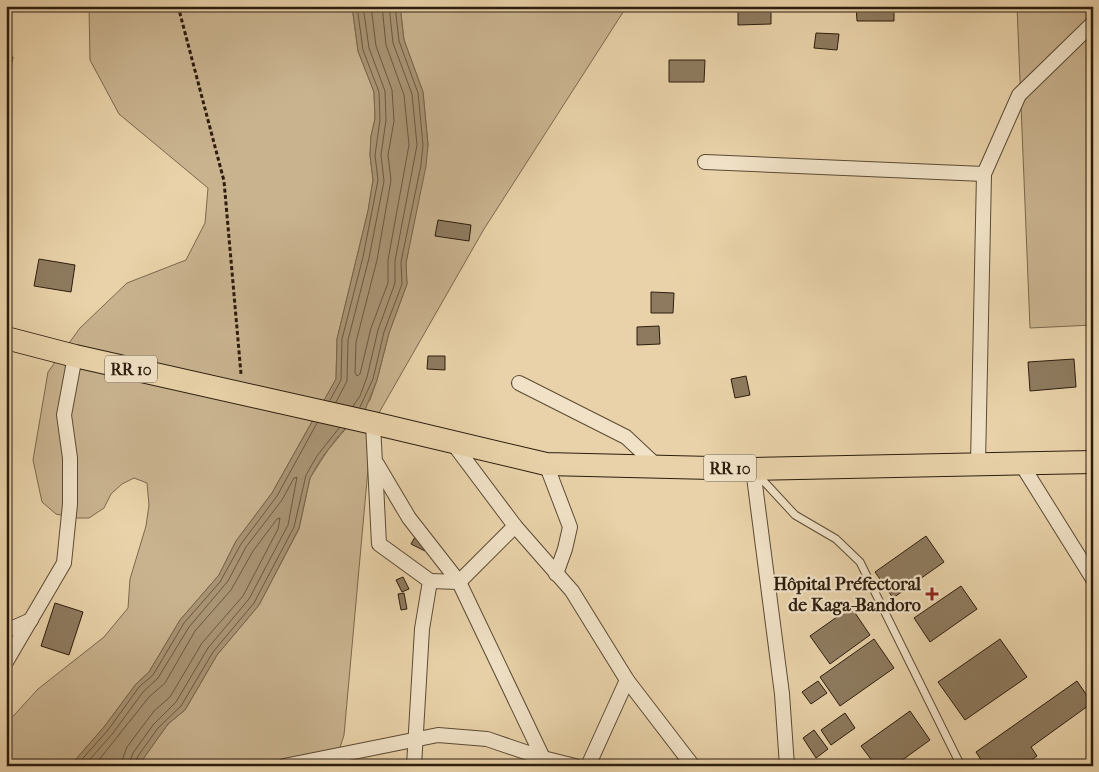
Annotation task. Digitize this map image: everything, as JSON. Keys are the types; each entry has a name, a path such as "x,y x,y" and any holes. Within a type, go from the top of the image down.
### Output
{"main road":[{"name":"RR 10","path":"6,338 74,356 546,464 753,469 1020,462 1093,462"}],"street":[{"path":"978,463 984,174 1019,95 1093,24"},
{"path":"705,162 984,174"},
{"path":"6,662 64,563 70,504 70,458 64,415 74,356"},
{"path":"519,383 626,437 658,468"},
{"path":"373,423 379,544 430,581 459,582 515,526"},
{"path":"451,442 515,526 572,591 627,680 693,766"},
{"path":"1020,462 1093,579"},
{"path":"376,463 409,518 459,582 542,758"},
{"path":"546,464 570,527 556,574"},
{"path":"753,469 782,694 787,766"},
{"path":"414,766 422,629 430,581"},
{"path":"6,631 31,620"},
{"path":"588,766 627,680"},
{"path":"284,766 438,735 487,738 542,758 575,766"}],"lane":[{"path":"753,469 795,515 836,539 860,562 961,766"}],"path":[{"path":"178,6 224,181 250,396"}],"shaded area":[{"path":"89,6 352,6 358,51 374,92 375,119 371,136 370,155 373,180 368,211 337,339 336,379 272,493 236,541 219,575 180,620 149,672 136,684 104,727 70,766 6,766 6,724 38,689 104,637 128,608 130,579 146,526 149,505 147,483 134,478 122,484 111,494 104,508 89,518 75,518 56,514 42,502 33,460 48,372 80,328 127,283 186,260 205,223 208,188 119,114 90,60"},
{"path":"400,6 627,6 484,229 372,425 344,735 334,766 138,766 168,724 185,710 217,655 259,605 299,529 310,478 328,450 370,400 377,380 389,333 407,284 406,263 428,145 423,92 404,40"},
{"path":"1017,6 1093,6 1093,325 1030,328"}],"water":[{"path":"352,6 400,6 404,40 423,92 428,145 426,166 406,263 407,284 389,333 377,380 365,410 341,433 321,459 310,478 299,528 259,605 217,655 185,710 168,724 138,766 70,766 104,727 136,684 149,672 180,620 219,575 236,541 272,493 336,379 337,339 368,211 373,180 370,155 371,136 375,119 374,92 358,51"}],"building":[{"path":"738,6 771,6 771,24 738,25"},
{"path":"856,6 894,6 894,21 857,21"},
{"path":"816,33 839,34 837,50 814,48"},
{"path":"6,55 13,57 8,86 6,86"},
{"path":"669,60 705,60 704,82 669,82"},
{"path":"438,220 471,225 469,241 435,236"},
{"path":"39,259 75,265 71,292 34,286"},
{"path":"651,292 674,293 673,313 651,313"},
{"path":"659,326 660,344 637,345 637,327"},
{"path":"428,356 445,356 445,370 427,369"},
{"path":"1074,359 1076,387 1030,391 1028,362"},
{"path":"746,376 750,395 735,398 731,379"},
{"path":"926,536 944,562 893,598 875,572"},
{"path":"415,537 428,544 425,551 411,544"},
{"path":"403,577 409,589 402,592 396,580"},
{"path":"961,586 977,609 930,642 914,618"},
{"path":"404,593 407,609 401,610 398,594"},
{"path":"55,603 83,612 69,655 41,646"},
{"path":"851,607 870,635 830,664 810,636"},
{"path":"874,639 894,668 840,706 820,677"},
{"path":"1000,639 1027,677 965,720 938,682"},
{"path":"818,681 827,693 811,704 802,692"},
{"path":"1077,681 1092,703 1031,747 1037,756 1023,766 985,766 976,752"},
{"path":"910,711 930,740 894,766 876,766 861,746"},
{"path":"845,713 855,728 831,745 821,730"},
{"path":"814,730 828,749 816,758 803,738"}],"place":[{"name":"Hôpital Préfectoral de Kaga-Bandoro","path":"932,594"}]}
